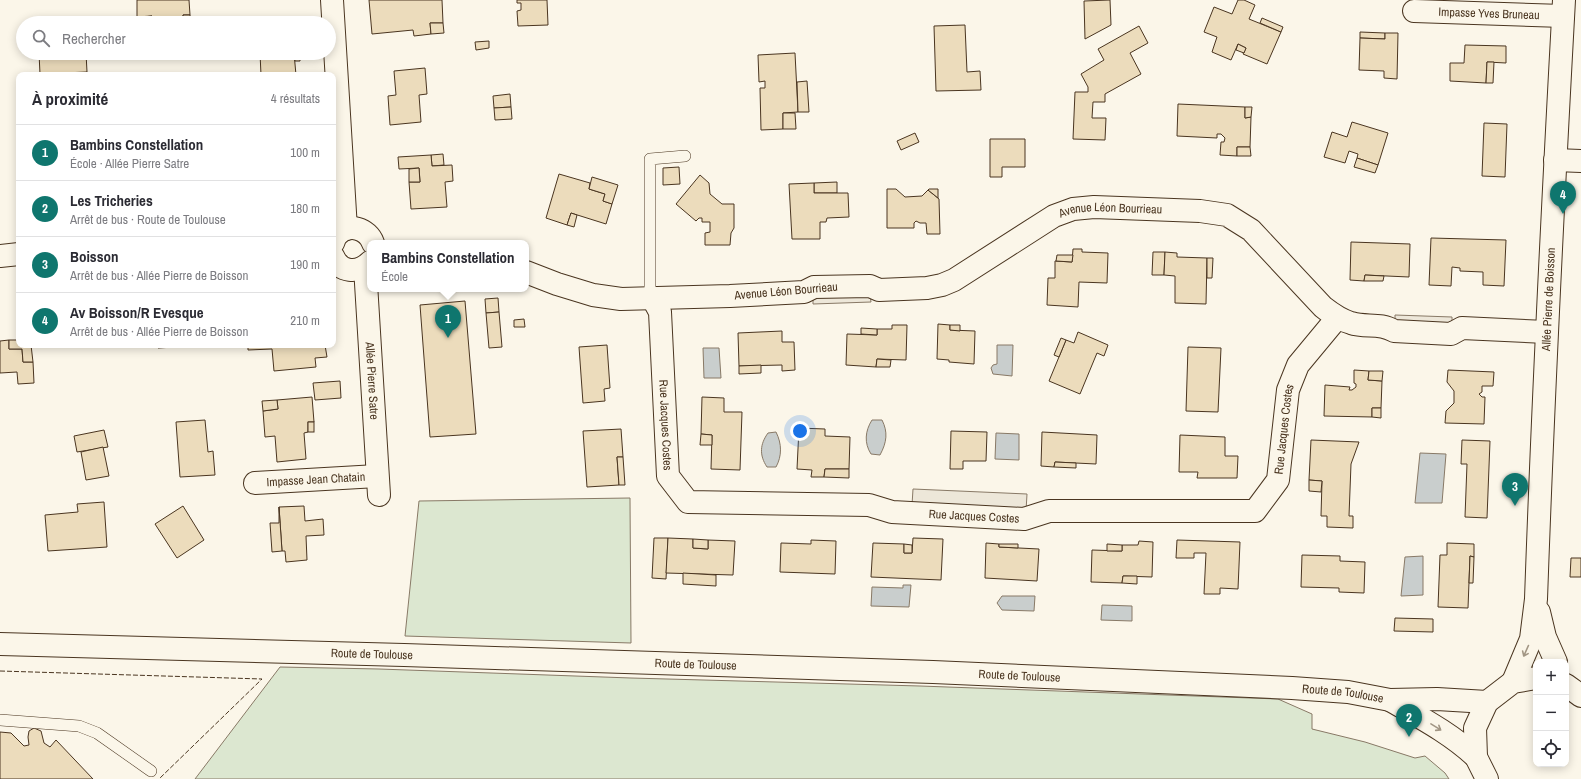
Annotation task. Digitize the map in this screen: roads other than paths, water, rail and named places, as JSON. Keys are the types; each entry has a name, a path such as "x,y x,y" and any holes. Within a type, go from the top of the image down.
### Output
{"street":[{"path":"332,0 333,16"},
{"name":"Impasse Yves Bruneau","path":"1414,12 1563,8"},
{"name":"Allée Pierre de Boisson","path":"1513,682 1531,639 1536,599 1546,332 1551,273 1563,8"},
{"path":"334,60 334,72"},
{"path":"336,118 340,236 354,228 361,229 369,234 372,240"},
{"path":"1555,160 1581,161"},
{"name":"Avenue Léon Bourrieau","path":"529,273 557,284 593,295 621,299 653,299 804,292 814,287 870,286 879,290 927,288 942,286 954,280 1054,216 1073,209 1094,207 1200,211 1227,214 1251,230 1323,308 1338,318 1352,324 1387,326 1394,331 1451,334 1462,328 1546,332"},
{"path":"0,256 16,254"},
{"path":"336,261 338,265 345,269 354,271 367,265"},
{"name":"Allée Pierre Satre","path":"368,292 378,486"},
{"name":"Rue Jacques Costes","path":"653,299 660,312 668,476 688,502 869,505 892,512 1024,519 1049,511 1255,511 1278,480 1288,390 1298,365 1338,318"},
{"name":"Impasse Jean Chatain","path":"255,483 378,486"},
{"name":"Allée Pierre de Boisson","path":"1536,599 1545,637 1555,659"},
{"name":"Route de Toulouse","path":"0,644 404,655 941,673 1292,688 1348,692 1390,700 1437,699 1487,702"},
{"path":"1487,779 1476,757 1475,728 1487,702 1513,682 1533,679"},
{"name":"Route de Toulouse","path":"1390,700 1459,741 1476,757"}],"lane":[{"path":"653,299 650,287 650,159 685,156"},
{"path":"0,720 79,726 97,733 151,771"}],"place":[{"name":"Av Boisson/R Evesque","path":"1563,214"},
{"name":"Bambins Constellation","path":"448,338"},
{"name":"Boisson","path":"1515,506"},
{"name":"Les Tricheries","path":"1409,737"}]}
